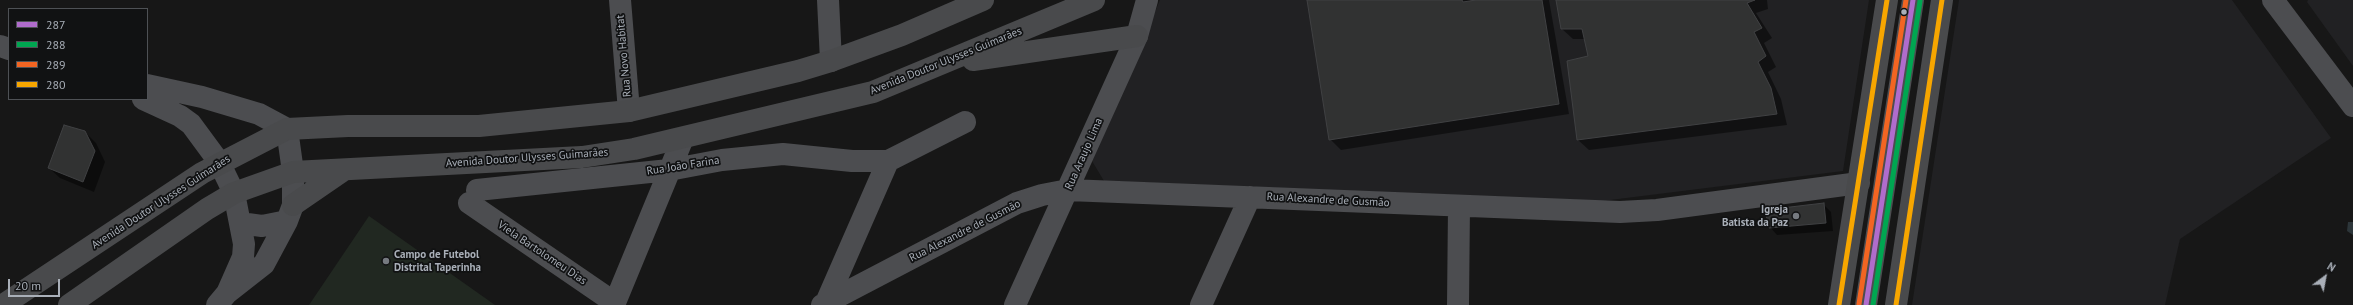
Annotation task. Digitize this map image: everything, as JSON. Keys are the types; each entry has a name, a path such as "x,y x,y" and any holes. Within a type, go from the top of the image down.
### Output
{"main road":[{"name":"Avenida Doutor Ulysses Guimarães","path":"3,305 220,162 287,129 479,126 629,111 798,71 831,61 902,35 983,0"},
{"name":"Avenida Doutor Ulysses Guimarães","path":"69,305 207,209 234,193 294,172 582,157 634,149 873,92 1094,0"},
{"path":"1839,305 1886,0"},
{"path":"1896,305 1942,0"},
{"path":"942,64 1137,36"},
{"path":"290,213 344,170"}],"street":[{"name":"Rua Novo Habitat","path":"620,0 629,111"},
{"path":"828,0 831,61"},
{"name":"Rua Araujo Lima","path":"1015,305 1137,36 1147,0"},
{"path":"1866,305 1913,0"},
{"path":"2273,0 2353,106"},
{"path":"148,85 202,97 259,114 287,129 294,172 290,213 264,264 222,299"},
{"path":"145,100 180,116 191,124 220,162 234,193 244,244 244,257 222,299"},
{"path":"824,305 888,161 910,152 965,122"},
{"path":"614,304 682,138"},
{"name":"Rua João Farina","path":"473,196 669,170 722,160 783,154 852,161 888,161"},
{"name":"Rua Alexandre de Gusmão","path":"824,305 1017,203 1042,195 1068,190 1628,212 1657,210 1859,183"},
{"name":"Viela Bartolomeu Dias","path":"473,196 614,304"},
{"path":"1201,305 1250,197"},
{"path":"1458,305 1459,206"},
{"path":"240,223 262,226 290,213"}],"shaded area":[{"path":"1160,0 1869,0 1843,171 1602,201 1104,181 1092,161"},
{"path":"1959,0 2232,0 2331,138 2180,239 2165,305 1912,305"},
{"path":"2308,0 2353,0 2353,66 2307,2"},
{"name":"Campo de Futebol Distrital Taperinha","path":"369,216 495,305 309,305"},
{"path":"2348,222 2353,222 2353,235 2347,231"}],"building":[{"path":"1307,0 1462,0 1463,2 1476,0 1542,0 1559,104 1329,140"},
{"path":"1556,0 1755,0 1747,3 1762,28 1754,32 1766,56 1758,62 1771,88 1777,114 1577,140 1567,61 1588,56 1582,29 1561,29"},
{"path":"64,125 85,131 95,151 83,182 48,168"},
{"name":"Igreja Batista da Paz","path":"1824,203 1826,223 1769,228 1765,210"}],"transit line":[{"name":"280","path":"1839,305 1887,0"},
{"name":"289","path":"1859,304 1906,0"},
{"name":"287","path":"1866,305 1913,0"},
{"name":"280","path":"1896,305 1942,0"},
{"name":"288","path":"1873,305 1920,1"}],"place":[{"name":"Igreja Batista da Paz","path":"1796,216"},
{"name":"Campo de Futebol Distrital Taperinha","path":"386,261"}]}
